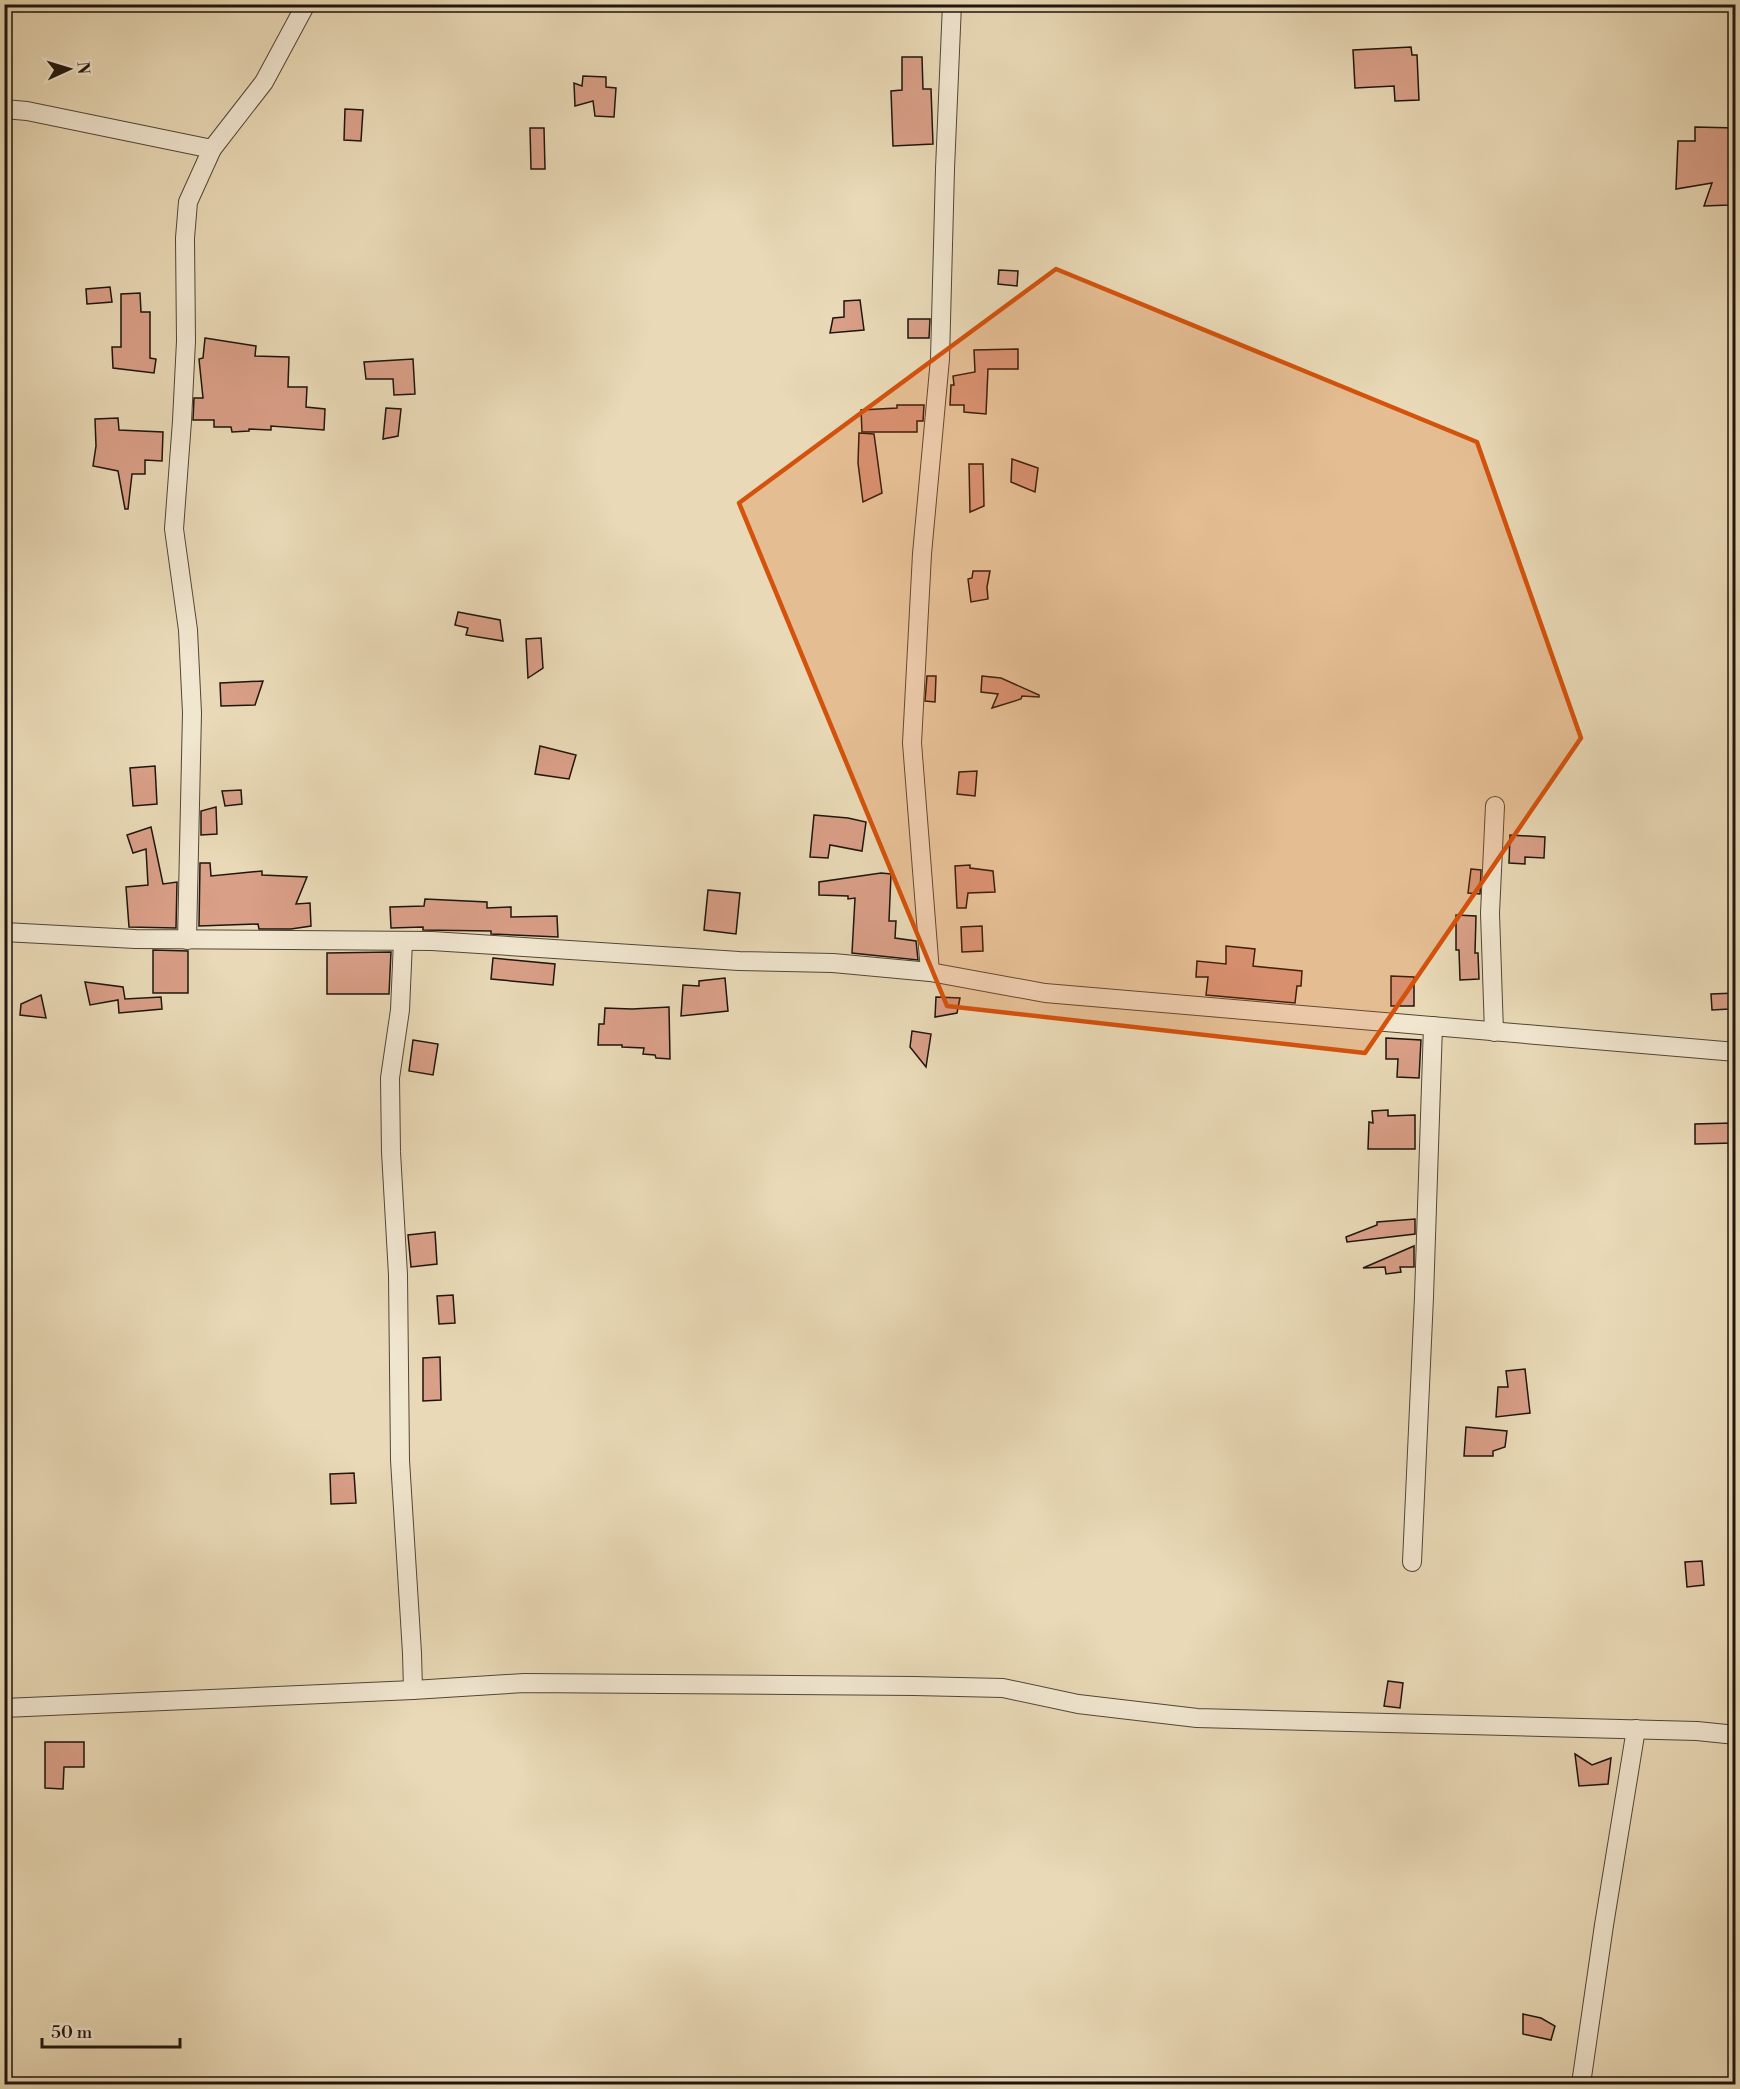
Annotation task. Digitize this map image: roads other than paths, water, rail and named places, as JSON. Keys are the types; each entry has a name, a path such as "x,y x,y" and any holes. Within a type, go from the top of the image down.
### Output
{"street":[{"path":"187,939 192,713 188,630 174,530 183,421 186,341 185,238 188,202 212,149 264,82 306,4"},
{"path":"930,972 912,743 922,554 940,359 952,4"},
{"path":"4,109 27,111 212,149"},
{"path":"1494,1032 1490,913 1495,806"},
{"path":"4,932 135,939 403,941 739,961 833,963 930,972 1045,993 1736,1052"},
{"path":"403,941 400,1010 390,1078 391,1152 398,1275 400,1460 412,1653 412,1690"},
{"path":"1412,1562 1424,1297 1432,1026"},
{"path":"4,1708 524,1683 1003,1688 1078,1704 1197,1718 1636,1729 1736,1735"},
{"path":"1581,2085 1636,1729"}]}
